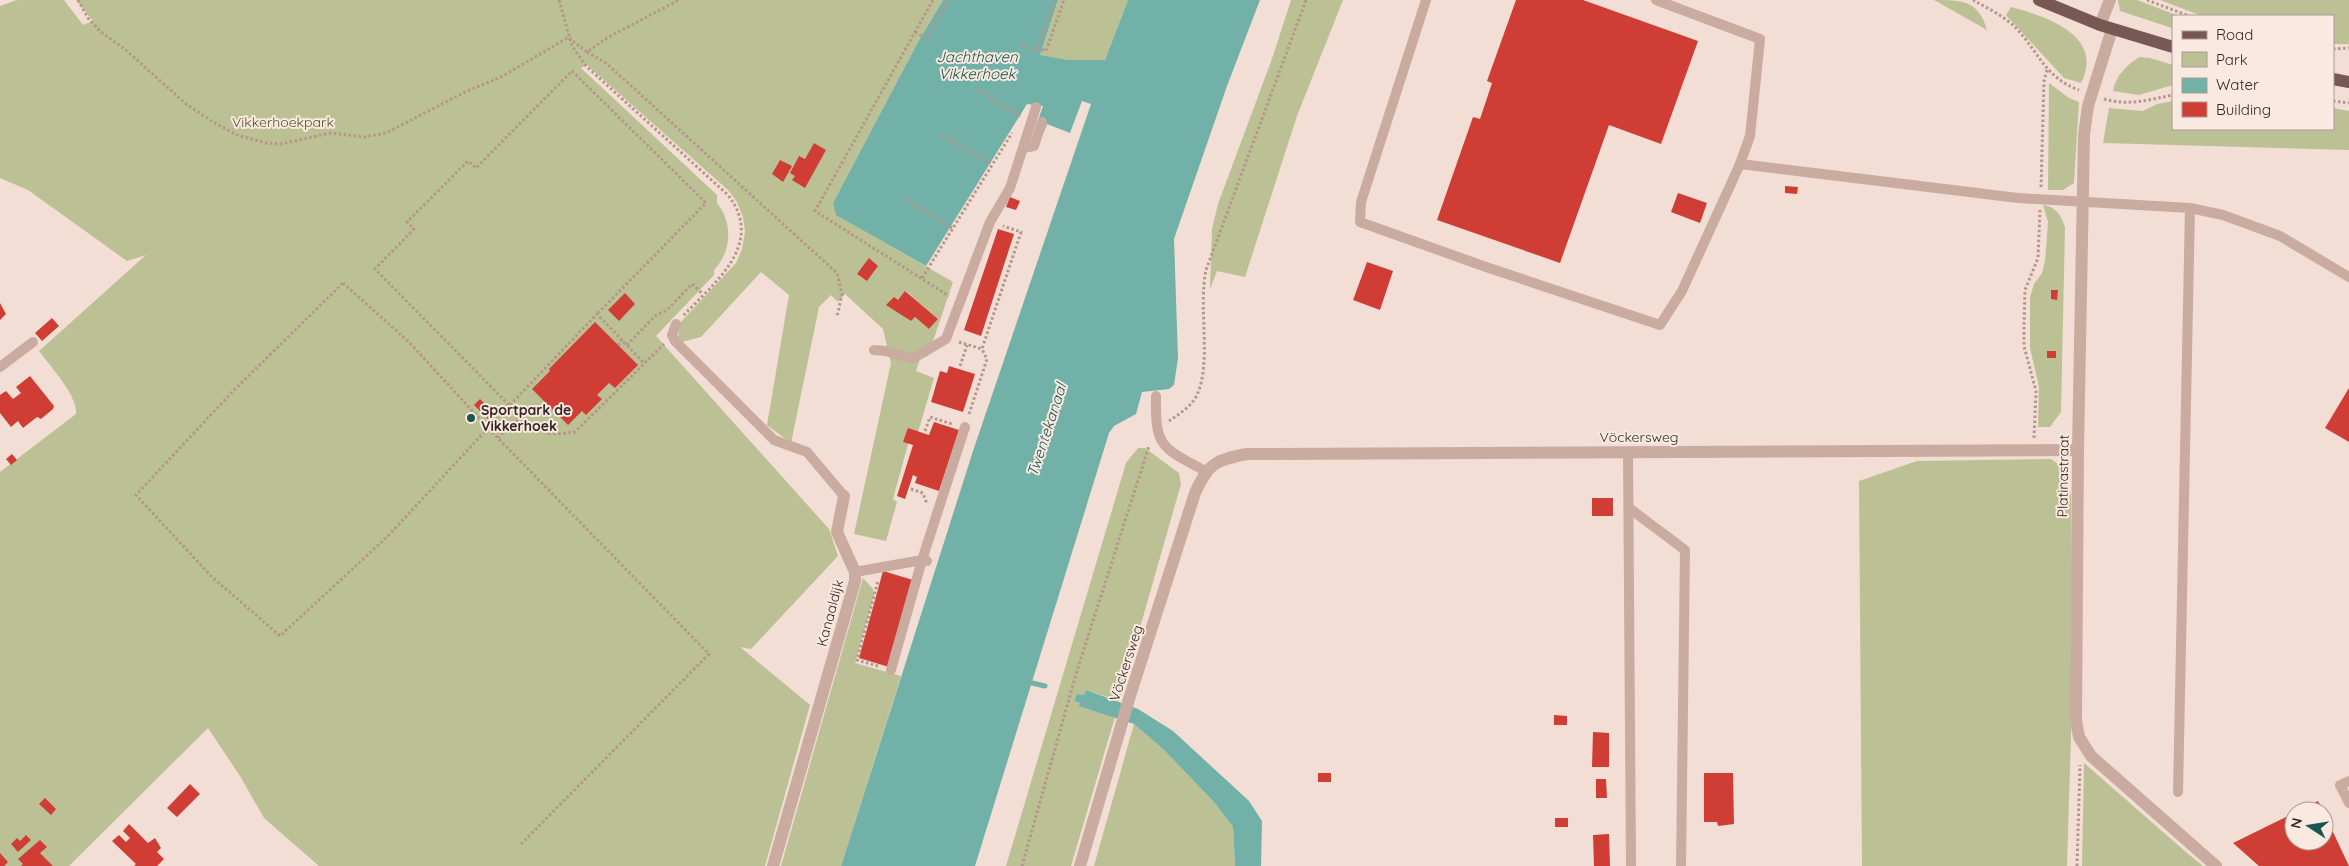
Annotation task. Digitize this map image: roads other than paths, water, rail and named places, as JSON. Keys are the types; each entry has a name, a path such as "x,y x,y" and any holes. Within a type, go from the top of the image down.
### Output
{"main road":[{"path":"2039,0 2106,27 2172,47"},
{"path":"2334,79 2349,82"}],"street":[{"name":"Platinastraat","path":"2110,0 2084,135 2078,450 2076,720 2084,748 2091,756 2216,866"},
{"name":"Vöckersweg","path":"1080,866 1195,493 1205,471 1228,457 1247,454 2078,450"},
{"name":"Kanaaldijk","path":"774,866 855,581 855,572 837,532 844,496"}],"lane":[{"path":"1426,0 1361,202 1360,222 1486,267 1660,325 1682,291 1740,164 1750,136 1760,39 1656,0"},
{"path":"874,350 886,351 912,359 946,339 990,222 1010,188 1036,107"},
{"path":"1023,148 1034,146 1042,122"},
{"path":"1740,164 2040,198 2190,208 2223,215 2280,236 2349,277"},
{"path":"2178,792 2190,208"},
{"name":"Kanaaldijk","path":"676,324 672,335 674,341 774,440 807,452 844,496"},
{"path":"0,367 33,342"},
{"path":"1156,396 1158,434 1167,448 1205,471"},
{"path":"891,670 925,561 938,508 965,427"},
{"path":"1628,452 1630,866"},
{"path":"1629,508 1685,550 1682,866"},
{"path":"855,572 925,561"},
{"path":"2349,781 2340,785 2349,803"}],"water":[{"path":"943,0 1058,0 1040,55 1069,60 1105,60 1128,0 1260,0 1227,86 1174,239 1178,358 1174,385 1169,389 1142,392 1136,414 1114,426 1109,433 975,866 841,866 974,448 1091,104 1082,101 1070,133 1047,124 1044,132 1035,129 1043,106 1027,104 926,266 836,215 833,203 918,42"},
{"path":"1086,690 1138,709 1173,731 1249,801 1262,821 1261,866 1235,866 1233,827 1214,802 1163,749 1134,724 1079,706 1080,703 1074,701 1077,694 1084,695"}],"waterway":[{"path":"1032,683 1045,686"}],"place":[{"name":"Sportpark de Vikkerhoek","path":"471,418"}],"water label":[{"name":"Jachthaven Vikkerhoek","path":"977,66"},
{"name":"Twentekanaal","path":"1047,430"}],"park label":[{"name":"Vikkerhoekpark","path":"283,122"}]}
